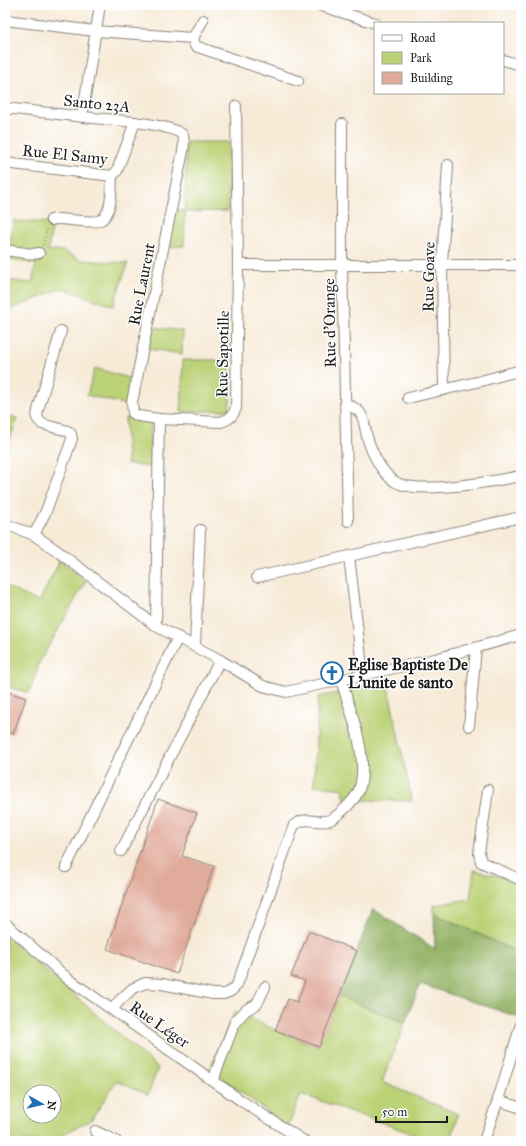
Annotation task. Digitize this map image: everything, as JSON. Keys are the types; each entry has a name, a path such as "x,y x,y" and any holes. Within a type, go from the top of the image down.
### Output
{"street":[{"path":"82,117 100,5"},
{"path":"320,5 374,23"},
{"path":"5,20 95,31 193,38"},
{"path":"202,20 193,38 195,46 298,81"},
{"path":"504,60 521,65"},
{"name":"Rue Sapotille","path":"159,419 221,422 228,420 233,416 236,408 238,265 236,106"},
{"name":"Santo 23A","path":"5,108 135,122 177,130 183,135"},
{"name":"Rue El Samy","path":"5,163 112,176 117,171 135,122"},
{"name":"Rue d'Orange","path":"342,124 342,265 348,521"},
{"name":"Rue Laurent","path":"159,419 138,416 133,413 132,402 183,152 183,135"},
{"name":"Rue Goave","path":"444,390 442,265 448,165"},
{"path":"51,220 58,219 93,222 103,218 109,209 112,176"},
{"path":"5,250 32,254 39,253"},
{"path":"238,265 521,265"},
{"path":"34,535 46,511 72,439 68,432 42,424 37,418 61,331"},
{"path":"408,398 521,370"},
{"path":"346,404 356,408 362,414 370,448 378,464 394,482 422,489 489,482 521,476"},
{"path":"156,626 159,419"},
{"path":"257,577 521,517"},
{"path":"5,524 34,535 156,626 220,660 263,686 286,692 435,659 521,635"},
{"path":"195,646 200,530"},
{"path":"349,556 363,675"},
{"path":"66,867 178,637"},
{"path":"469,726 476,648"},
{"path":"121,851 220,660"},
{"path":"113,1009 119,1000 132,989 145,983 162,984 213,994 224,994 231,991 236,985 294,826 302,821 321,822 332,819 345,809 359,791 362,773 361,747 341,680"},
{"path":"488,790 479,859 481,862 521,880"},
{"name":"Rue Léger","path":"5,923 68,978 243,1102 304,1141"},
{"path":"214,1081 235,1022 246,1010 257,1004 265,987"},
{"path":"484,1141 521,1024"},
{"path":"498,1100 521,1108"},
{"path":"95,1131 116,1141"}],"path":[{"path":"39,253 42,248 47,227 51,220"}],"green space":[{"path":"186,142 229,142 228,211 185,212 184,246 166,247 170,209 185,211"},
{"path":"14,221 53,223 48,250 63,251 81,260 128,263 113,306 62,288 5,312 5,280 32,283 36,264 5,259"},
{"path":"153,327 183,331 182,354 149,349"},
{"path":"183,360 230,360 229,410 181,412"},
{"path":"95,368 132,379 126,405 87,395"},
{"path":"5,414 17,418 5,455"},
{"path":"125,418 151,418 150,467 127,464"},
{"path":"60,560 86,581 40,661 29,693 5,686 5,586 39,602"},
{"path":"387,682 412,801 345,800 343,789 314,785 318,697"},
{"path":"474,870 521,882 521,954 434,913 434,905 470,899"},
{"path":"373,909 435,949 434,913 521,954 521,1006 518,1017 420,984 405,1023 339,996"},
{"path":"5,935 158,1068 148,1095 117,1081 91,1120 50,1141 5,1141"},
{"path":"339,996 405,1023 382,1082 458,1114 451,1141 433,1141 301,1094 288,1127 210,1069 235,1011 275,1030 318,1047"}],"building":[{"path":"5,691 26,698 13,734 5,731"},
{"path":"158,799 197,813 182,856 214,866 177,974 107,949"},
{"path":"309,931 357,951 319,1047 275,1030 288,999 297,1002 305,981 291,976"}],"place":[{"name":"Eglise Baptiste De L'unite de santo","path":"332,673"}]}
